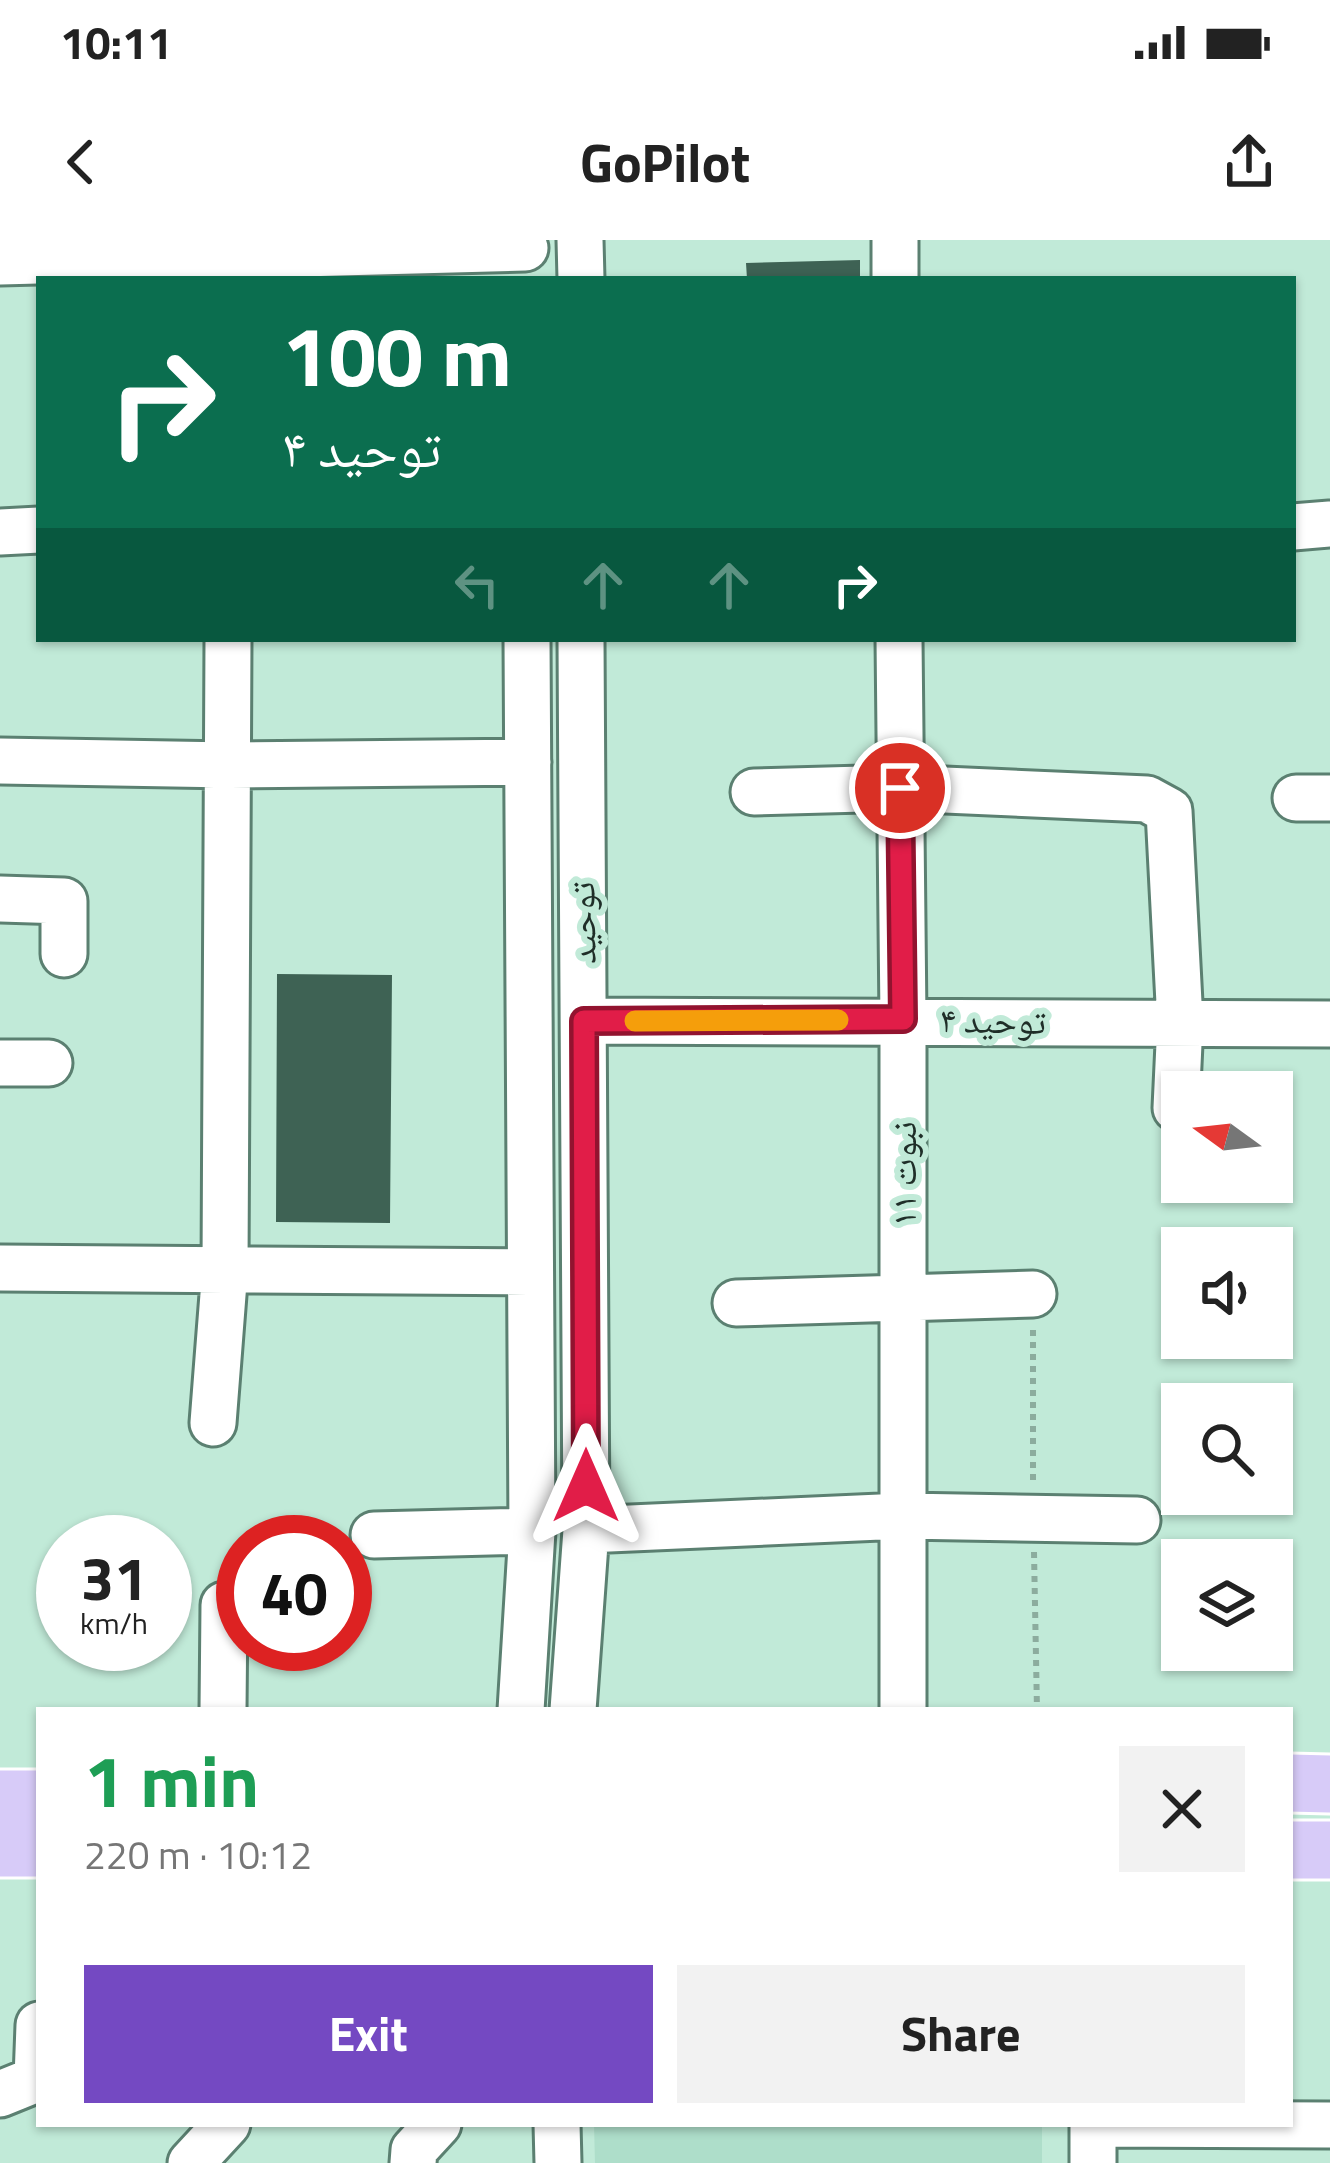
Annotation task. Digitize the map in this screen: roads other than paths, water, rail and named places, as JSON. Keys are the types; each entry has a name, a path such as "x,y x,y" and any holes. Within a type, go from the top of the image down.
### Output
{"main road":[{"path":"1293,1784 1330,1784"},
{"path":"0,1799 36,1799"},
{"path":"0,1848 36,1848"},
{"path":"1293,1850 1330,1850"}],"street":[{"path":"580,240 580,276"},
{"path":"895,240 895,276"},
{"path":"0,262 221,247 525,256"},
{"path":"1296,527 1330,524"},
{"path":"0,532 36,530"},
{"path":"213,1423 225,1269 228,642"},
{"name":"توحید","path":"521,1707 532,1531 527,642"},
{"name":"توحید","path":"573,1707 586,1530 581,642"},
{"name":"نبوت ۱۱","path":"899,642 903,1707"},
{"path":"0,761 527,762"},
{"path":"754,792 900,788 1147,799 1169,811 1180,1022 1178,1071"},
{"path":"526,827 580,829"},
{"path":"0,899 64,902 64,954"},
{"name":"توحید ۴","path":"584,1021 1330,1024"},
{"path":"0,1063 49,1063"},
{"path":"0,1268 528,1272"},
{"path":"736,1303 1033,1294"},
{"path":"586,1530 903,1516 1137,1520"},
{"path":"374,1535 532,1531"},
{"path":"224,1671 224,1707"},
{"path":"0,2094 36,2079"},
{"path":"1293,2125 1330,2125"},
{"path":"190,2163 224,2127"},
{"path":"412,2163 414,2150 435,2127"},
{"path":"557,2127 559,2163"},
{"path":"1093,2127 1093,2163"}]}
